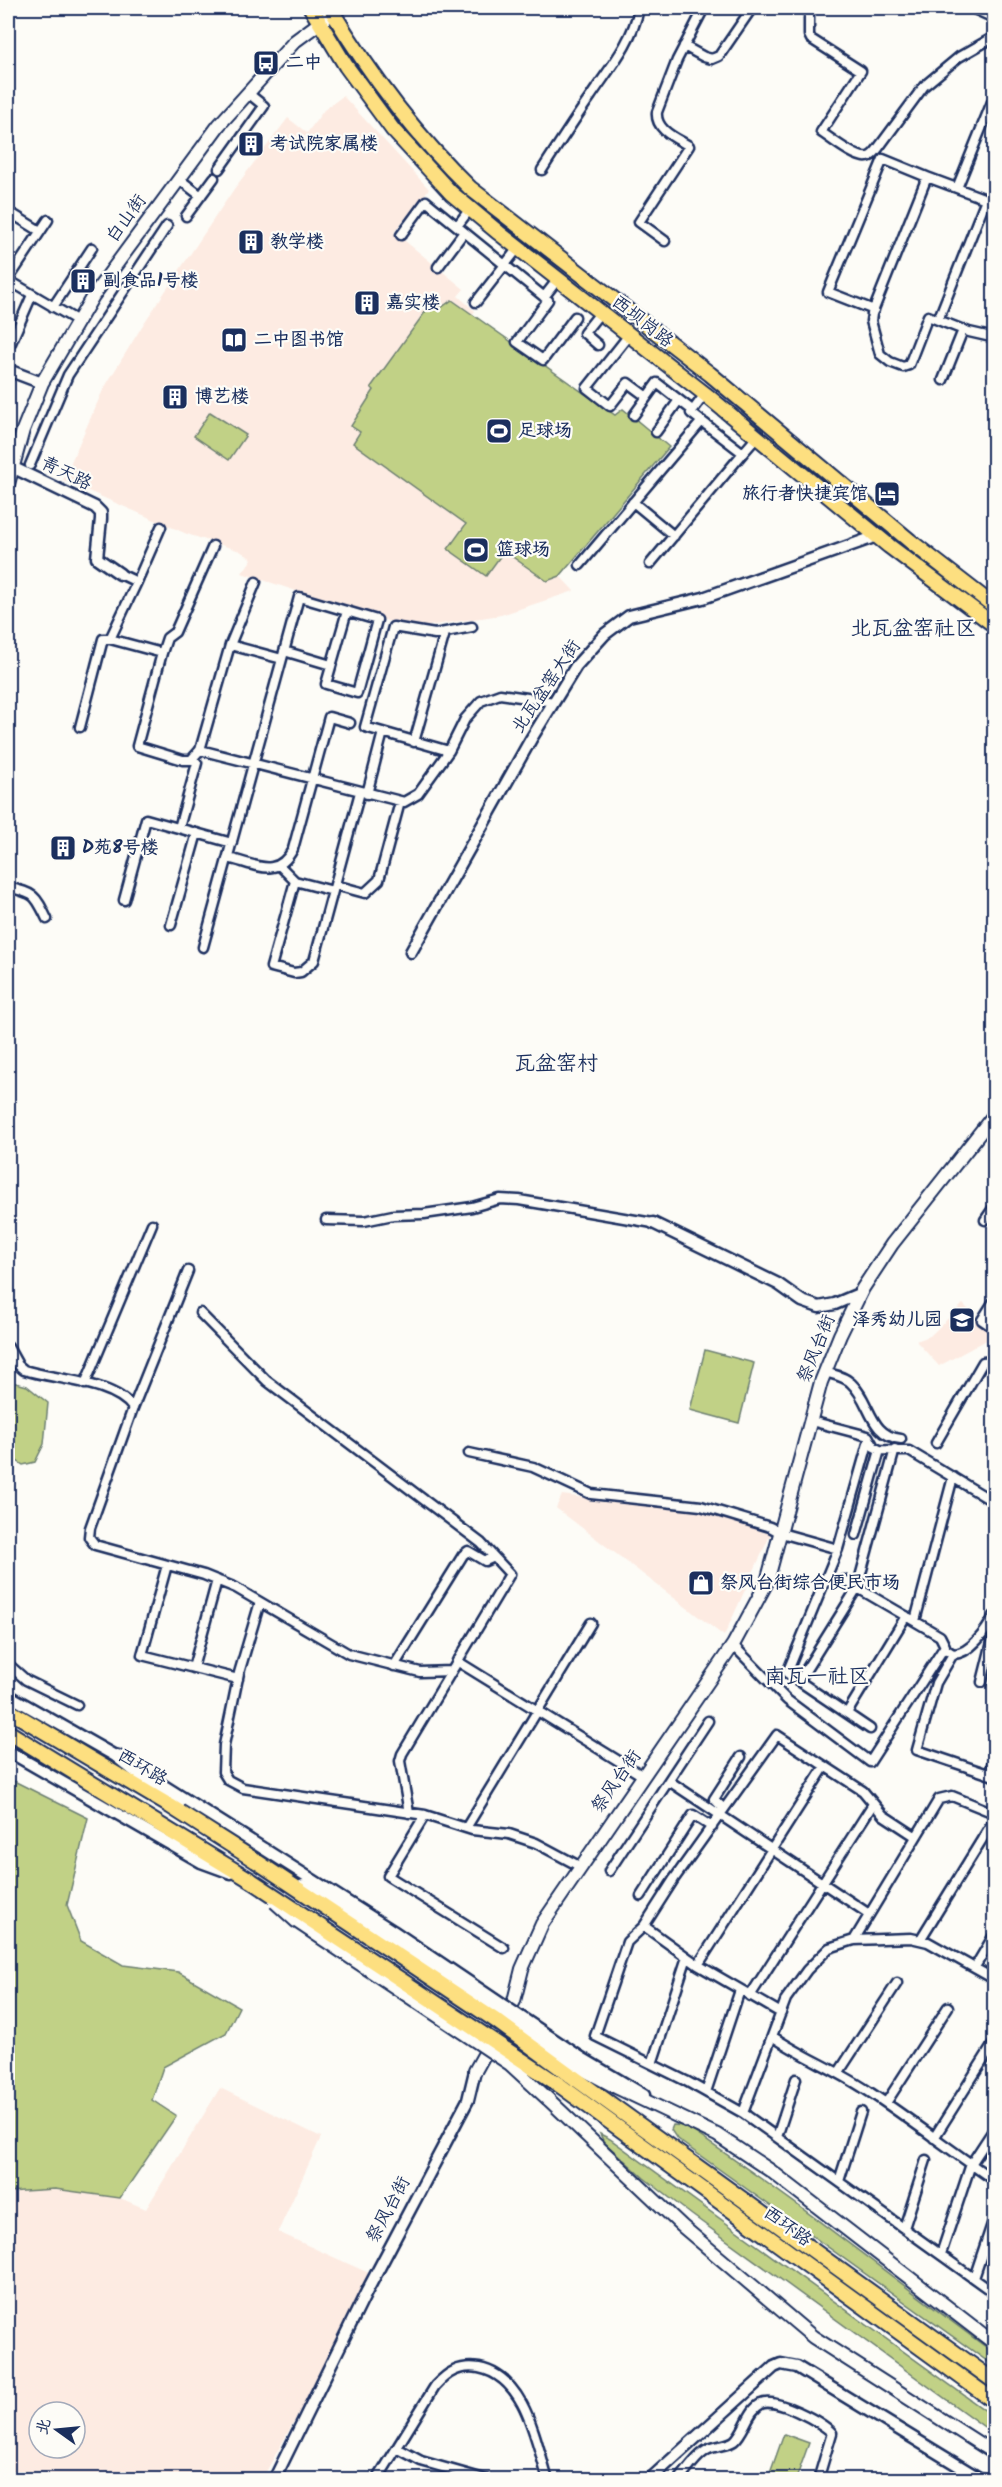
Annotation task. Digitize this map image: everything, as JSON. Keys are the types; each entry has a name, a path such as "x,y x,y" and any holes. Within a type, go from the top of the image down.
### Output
{"main road":[{"name":"西坝岗路","path":"311,8 346,66 393,130 451,193 705,394 877,536 994,625"},
{"name":"西坝岗路","path":"331,10 380,84 439,159 470,188 710,374 994,606"},
{"name":"白山街","path":"8,484 23,430 42,383 93,296 219,125 295,41 331,10"},
{"path":"490,226 500,213"},
{"path":"877,536 888,521"},
{"name":"祭风台街","path":"475,2071 514,2001 522,1969 542,1924 733,1645 767,1582 825,1372 861,1293 892,1244 990,1130 994,1115"},
{"name":"西环路","path":"8,1710 214,1834 498,2022 575,2065 994,2381"},
{"path":"8,1732 252,1881 296,1921 510,2064 682,2226 813,2337 994,2454"},
{"path":"117,1756 214,1834"},
{"name":"西环路","path":"252,1881 558,2084 994,2401"},
{"path":"575,2065 717,2134 771,2171 994,2343"}],"street":[{"path":"542,170 593,93 605,79 637,23 639,8"},
{"path":"665,241 639,222 689,146 660,127 656,119 684,46 704,8"},
{"path":"684,46 704,57 712,59 719,56 752,8"},
{"path":"803,8 809,13 809,35 812,39 861,71 821,132 856,155 865,158 871,156 879,147 924,86 959,57 994,37"},
{"path":"975,8 994,17"},
{"path":"219,169 264,106 248,93"},
{"path":"957,188 992,102"},
{"path":"874,310 828,292 882,159 990,201 938,320"},
{"path":"927,177 871,321 880,354 890,362 903,367 909,365 928,316 963,330 991,337 994,335"},
{"path":"186,216 214,178"},
{"path":"179,179 201,195"},
{"path":"401,235 426,201 548,300 517,342 543,360 575,316"},
{"path":"438,267 470,209"},
{"path":"8,225 14,215 40,231"},
{"path":"48,220 8,280 78,321"},
{"path":"30,465 68,375 167,226"},
{"path":"53,307 92,248"},
{"path":"476,302 518,248"},
{"path":"544,297 558,279"},
{"path":"11,343 32,295"},
{"path":"598,345 584,333 600,313"},
{"path":"943,380 963,330"},
{"path":"629,335 587,388 610,406 628,383 647,397"},
{"path":"8,370 42,383"},
{"path":"634,415 657,383 743,453"},
{"path":"692,410 705,394"},
{"path":"656,432 679,400"},
{"path":"580,565 702,421"},
{"path":"650,564 757,437"},
{"name":"青天路","path":"12,467 95,507 101,513 97,558 120,574"},
{"path":"633,502 674,536"},
{"path":"110,639 161,527"},
{"name":"北瓦盆窑大街","path":"411,952 554,702 576,666 605,634 629,616 702,598 877,536"},
{"path":"213,546 175,632 167,638 137,746 183,760 194,758 200,750 230,645 256,582"},
{"path":"120,574 137,582"},
{"path":"203,947 299,597 347,611 377,620 357,693 326,684 347,611"},
{"path":"449,751 365,727 393,627 424,633 445,633 472,627"},
{"path":"414,742 445,633"},
{"path":"80,727 103,639 162,652"},
{"path":"230,645 331,665"},
{"path":"200,750 400,802 411,800 418,794 449,751 473,707 490,696 515,696 554,702"},
{"path":"228,858 266,867 280,866 288,859 293,849 329,717 350,723"},
{"path":"295,880 271,967 294,973 301,972 314,961 334,888 383,732"},
{"path":"178,828 197,763 194,758"},
{"path":"280,866 295,880 365,893 379,880 400,802"},
{"path":"124,900 146,819 232,843"},
{"path":"171,925 197,833"},
{"path":"8,887 37,897 47,919"},
{"path":"326,1220 364,1221 393,1215 424,1215 472,1207 500,1199 519,1200 653,1223 778,1284 802,1301 819,1307 835,1304 861,1293"},
{"path":"985,1220 994,1207"},
{"path":"85,1384 152,1224"},
{"path":"188,1271 133,1408 90,1528 89,1537 95,1545 216,1580 260,1602 331,1645 361,1658 420,1672 451,1671"},
{"path":"994,1301 982,1320 994,1328"},
{"path":"200,1313 267,1381 481,1543 510,1574 402,1754 400,1761 409,1813"},
{"path":"8,1347 18,1365 24,1370 85,1384 119,1395 133,1408"},
{"path":"936,1443 983,1362 994,1361"},
{"path":"825,1372 849,1381 858,1390 877,1428 885,1435 901,1439"},
{"path":"811,1421 868,1436 869,1440 880,1450 909,1450 994,1502"},
{"path":"869,1440 838,1549 787,1673 870,1729"},
{"path":"799,1681 858,1587 895,1449"},
{"path":"856,1535 880,1450"},
{"path":"469,1453 533,1467 591,1494 701,1506 770,1527 781,1533 838,1549"},
{"path":"915,1621 953,1477"},
{"path":"394,1666 463,1555 468,1551 485,1561 494,1557"},
{"path":"167,1565 142,1655 238,1678"},
{"path":"193,1668 216,1580"},
{"path":"733,1645 787,1700 870,1762 945,1646 940,1636 844,1580"},
{"path":"260,1602 238,1678 224,1745 223,1772 228,1780 243,1788 425,1815 466,1828 509,1834 525,1839 581,1866"},
{"path":"847,1713 906,1616"},
{"path":"466,1828 591,1623"},
{"path":"944,1648 953,1654 961,1653 993,1626"},
{"path":"982,1682 993,1626"},
{"path":"953,1654 936,1683 917,1750 992,1775 994,1756"},
{"path":"457,1661 643,1776"},
{"path":"8,1664 26,1680 77,1705"},
{"path":"8,1695 117,1756 393,1931 575,2065"},
{"path":"609,1872 708,1721"},
{"path":"915,1836 883,1815 863,1791 777,1735 674,1879 644,1926 627,1942 596,2036 743,2113 994,2293"},
{"path":"8,1750 201,1862 252,1881"},
{"path":"722,1813 714,1799 741,1757"},
{"path":"698,1965 825,1766"},
{"path":"669,1781 722,1813 771,1851 823,1882 869,1914"},
{"path":"854,1940 939,1798 946,1796 994,1813"},
{"path":"750,1996 873,1804"},
{"path":"425,1815 388,1876 504,1948"},
{"path":"640,1896 693,1815 712,1827"},
{"path":"920,1940 994,1820"},
{"path":"644,1926 698,1965 781,2013"},
{"path":"975,1967 994,1935"},
{"path":"743,2113 786,1999 807,1970 829,1948 854,1940 894,1938 920,1940 928,1942 994,1979"},
{"path":"652,2064 687,1957"},
{"path":"839,2072 897,1983"},
{"path":"706,2092 740,1990"},
{"path":"886,2103 948,2007"},
{"path":"772,2036 789,2048 839,2072 994,2180"},
{"path":"934,2138 994,2043"},
{"name":"祭风台街","path":"274,2480 367,2291 468,2100 475,2071"},
{"path":"777,2137 796,2079"},
{"path":"839,2181 861,2112"},
{"path":"941,2254 971,2164 994,2129"},
{"path":"904,2228 926,2160"},
{"path":"974,2278 994,2218"},
{"path":"649,2480 774,2367 781,2364 797,2367 982,2480"},
{"path":"377,2480 435,2386 445,2375 458,2367 486,2370 499,2377 514,2391 528,2415 548,2480"},
{"path":"679,2480 704,2452 728,2445 736,2439 761,2403 771,2402 825,2425 832,2433 818,2480"},
{"path":"397,2448 421,2461 488,2480"}],"shaded area":[{"path":"343,96 429,189 394,232 464,289 458,296 475,311 472,315 615,415 623,409 669,447 560,576 574,591 501,615 421,627 400,625 242,573 252,559 240,551 187,534 63,480 103,390 144,323 234,189 288,118 307,133 324,110"},
{"name":"泽秀幼儿园","path":"963,1304 994,1336 939,1366 916,1341 930,1336"},
{"name":"祭风台街综合便民市场","path":"562,1495 664,1508 694,1506 772,1531 724,1636 556,1508"},
{"path":"220,2088 321,2137 278,2232 371,2274 317,2380 262,2479 8,2480 8,2192 55,2189 120,2198 146,2209"}],"green space":[{"path":"452,300 615,415 623,409 669,447 560,576 547,581 504,551 486,576 448,549 466,524 353,443 360,432 351,426 374,390 371,387 433,301 442,307"},
{"path":"210,412 246,435 229,460 194,436"},
{"path":"705,1350 754,1363 739,1423 690,1410"},
{"path":"8,1381 27,1386 48,1403 44,1444 35,1462 23,1465 8,1455"},
{"path":"8,1778 88,1818 67,1905 81,1941 123,1965 178,1972 239,2007 226,2033 163,2067 152,2100 176,2116 120,2198 55,2189 8,2192"},
{"path":"673,2125 685,2126 841,2238 994,2353 994,2366 677,2139 671,2130"},
{"path":"600,2134 994,2417 994,2434 692,2215 644,2178 604,2142"},
{"path":"784,2434 809,2443 796,2479 777,2479 769,2476"}],"place":[{"name":"二中","path":"266,63"},
{"name":"考试院家属楼","path":"251,144"},
{"name":"教学楼","path":"251,242"},
{"name":"副食品1号楼","path":"83,281"},
{"name":"嘉实楼","path":"367,303"},
{"name":"二中图书馆","path":"234,340"},
{"name":"博艺楼","path":"175,397"},
{"name":"足球场","path":"499,431"},
{"name":"旅行者快捷宾馆","path":"887,494"},
{"name":"篮球场","path":"476,550"},
{"name":"D苑8号楼","path":"63,848"},
{"name":"泽秀幼儿园","path":"962,1320"},
{"name":"祭风台街综合便民市场","path":"701,1583"}],"district":[{"name":"北瓦盆窑社区","path":"913,629"},
{"name":"瓦盆窑村","path":"556,1064"},
{"name":"南瓦一社区","path":"817,1677"}]}
